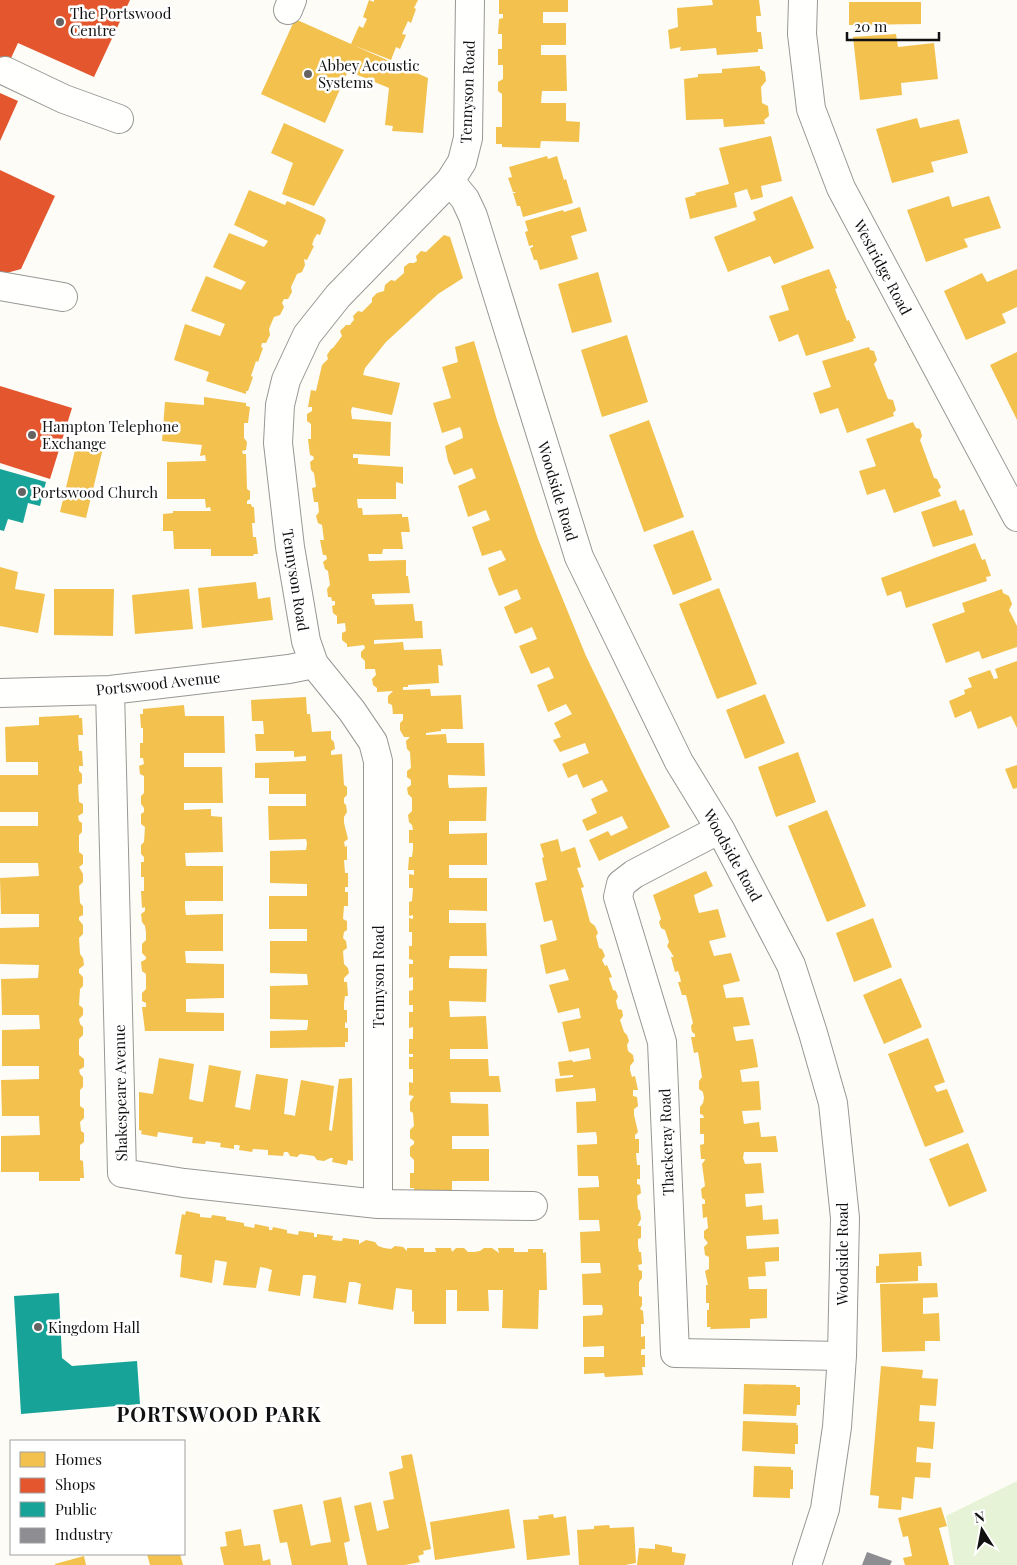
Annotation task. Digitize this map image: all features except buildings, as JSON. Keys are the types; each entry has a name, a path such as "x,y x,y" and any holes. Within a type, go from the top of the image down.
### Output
{"street":[{"name":"Tennyson Road","path":"378,1204 378,762 373,742 352,711 314,664 306,640 290,546 278,443 280,405 286,380 307,335 338,296 450,181 462,162 468,138 470,0"},
{"name":"Westridge Road","path":"803,0 802,34 812,109 841,188 1017,516"},
{"path":"5,71 64,99 119,119"},
{"name":"Woodside Road","path":"450,181 465,199 473,216 579,557 680,762 720,829 791,965 833,1103 844,1218 842,1356 837,1427 825,1509 807,1565"},
{"path":"0,286 63,297"},
{"name":"Portswood Avenue","path":"0,693 110,690 288,669 314,664"},
{"name":"Shakespeare Avenue","path":"110,690 122,1173 184,1183 378,1204 533,1206"},
{"name":"Thackeray Road","path":"720,829 634,874 621,884 618,897 662,1042 675,1354 842,1356"}],"green space":[{"path":"1017,1481 1017,1565 954,1565 946,1516"}],"place":[{"name":"The Portswood Centre","path":"60,22"},
{"name":"Abbey Acoustic Systems","path":"308,74"},
{"name":"Hampton Telephone Exchange","path":"32,435"},
{"name":"Portswood Church","path":"22,492"},
{"name":"Kingdom Hall","path":"38,1327"}],"district":[{"name":"PORTSWOOD PARK","path":"219,1413"}]}
